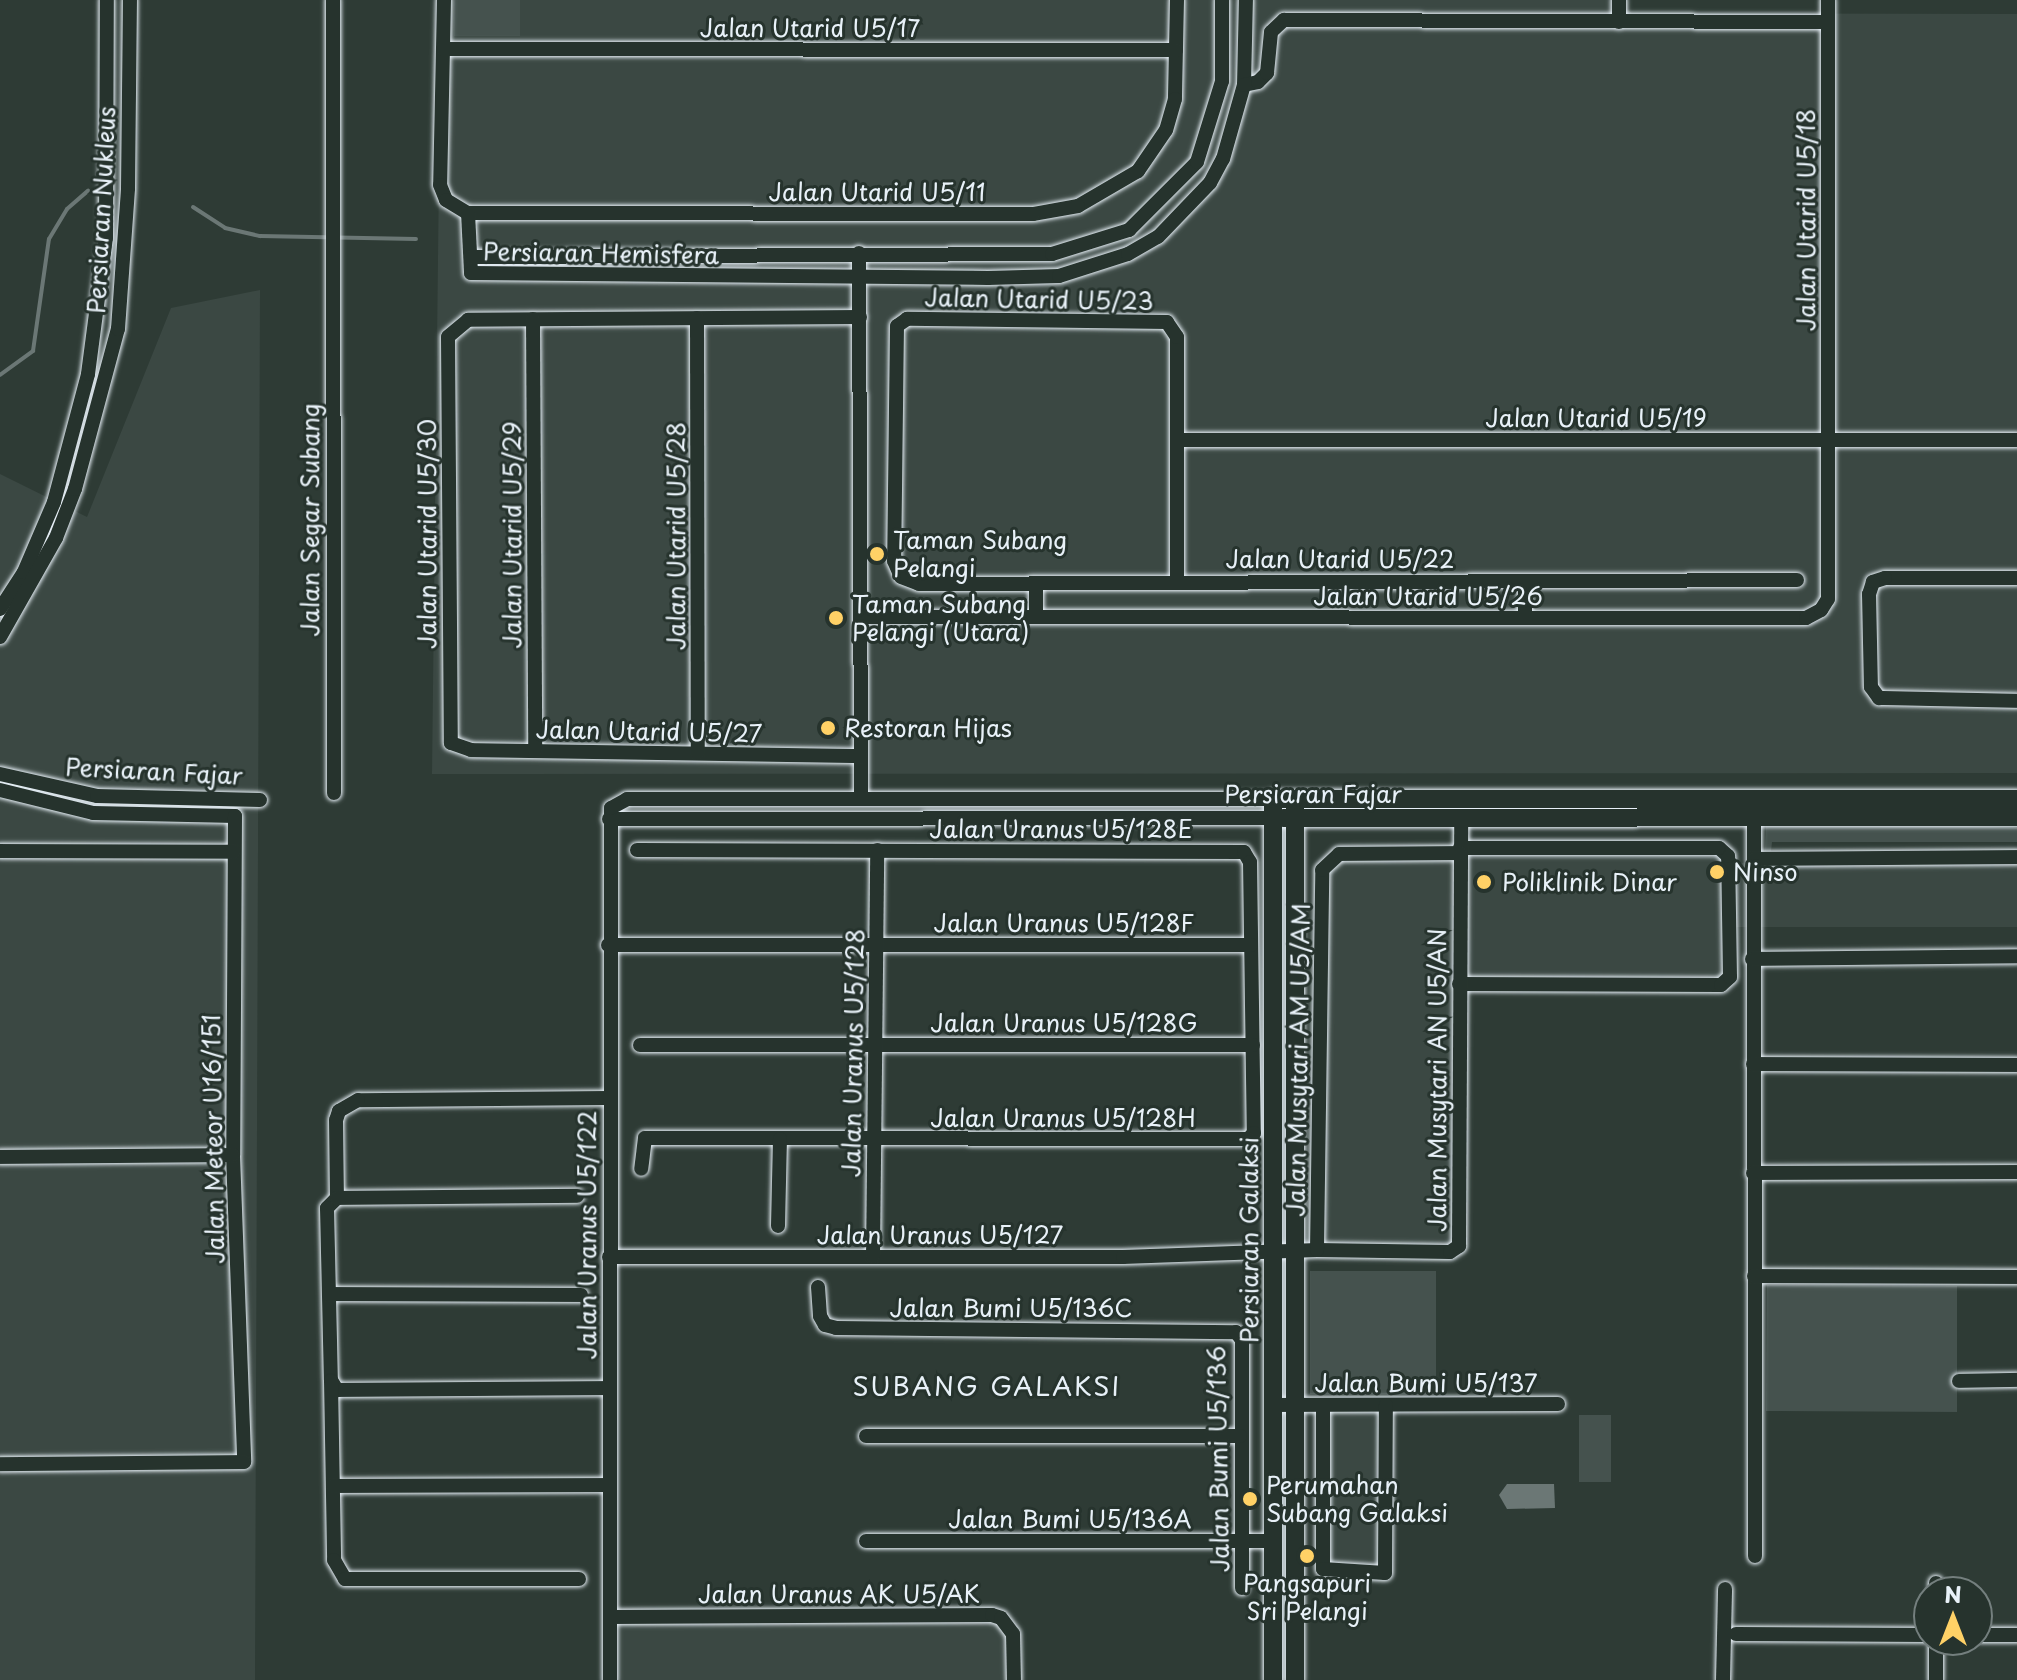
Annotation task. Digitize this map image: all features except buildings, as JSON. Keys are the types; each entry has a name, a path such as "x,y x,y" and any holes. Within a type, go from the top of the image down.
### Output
{"main road":[{"name":"Persiaran Fajar","path":"1272,808 1461,818 2017,799"},
{"name":"Persiaran Fajar","path":"1295,809 1754,807 2017,817"},
{"name":"Persiaran Galaksi","path":"1272,808 1273,1680"},
{"name":"Persiaran Galaksi","path":"1295,809 1292,1251 1295,1680"}],"street":[{"name":"Persiaran Nukleus","path":"0,609 24,572 54,502 88,374 106,238 107,0"},
{"name":"Persiaran Nukleus","path":"0,637 56,538 75,489 118,329 128,188 130,0"},
{"name":"Jalan Segar Subang","path":"333,0 330,247 334,793"},
{"path":"444,0 440,185 446,200 468,213 471,257"},
{"name":"Jalan Utarid U5/11","path":"468,213 1033,214 1067,208 1120,185 1154,153 1175,99 1177,0"},
{"name":"Persiaran Hemisfera","path":"1222,0 1222,81 1197,162 1129,230 1052,254 471,257 475,275 1059,276 1128,254 1158,237 1210,183 1223,159 1244,85 1246,0"},
{"path":"1619,0 1619,22"},
{"name":"Jalan Utarid U5/18","path":"1828,0 1828,440"},
{"path":"1244,85 1258,82 1267,73 1271,32 1284,20 1828,22"},
{"name":"Jalan Utarid U5/17","path":"443,49 1176,50"},
{"path":"732,819 850,810 861,798 859,253"},
{"path":"533,319 860,317"},
{"name":"Jalan Utarid U5/28","path":"697,318 698,753"},
{"name":"Jalan Utarid U5/30","path":"449,732 448,337 468,320 533,319"},
{"name":"Jalan Utarid U5/29","path":"533,319 535,751"},
{"name":"Jalan Utarid U5/23","path":"894,561 894,333 907,319 1167,322 1177,337 1177,582"},
{"name":"Jalan Utarid U5/19","path":"1177,440 2016,439"},
{"name":"Jalan Utarid U5/26","path":"860,617 1806,618 1821,610 1828,599 1828,440"},
{"name":"Jalan Utarid U5/22","path":"894,561 901,577 919,584 1797,580"},
{"path":"2017,578 1873,582 1869,639 1871,687 1879,698 2017,701"},
{"path":"1525,581 1525,618"},
{"path":"1036,583 1036,617"},
{"name":"Jalan Utarid U5/27","path":"449,732 457,748 861,756"},
{"name":"Persiaran Fajar","path":"0,774 97,796 260,800"},
{"name":"Persiaran Fajar","path":"0,790 93,813 235,816"},
{"path":"861,798 881,811 996,819"},
{"name":"Persiaran Fajar","path":"861,798 1272,808 996,819 609,819 611,808 627,799 861,798"},
{"path":"1754,807 1755,1556"},
{"name":"Jalan Meteor U16/151","path":"0,1464 244,1462 233,1155 235,816"},
{"name":"Jalan Musytari AN U5/AN","path":"1317,1250 1450,1252 1459,1246 1461,818"},
{"name":"Jalan Uranus U5/122","path":"609,819 610,1680"},
{"path":"1459,984 1721,985 1730,977 1728,856 1719,848 1460,851"},
{"name":"Jalan Uranus U5/128E","path":"637,850 1244,852 1250,862 1251,945"},
{"name":"Jalan Uranus U5/128","path":"873,1257 877,850"},
{"path":"0,851 234,852"},
{"name":"Jalan Musytari AM U5/AM","path":"1272,1251 1317,1250 1322,870 1339,854 1460,851"},
{"path":"1754,859 2017,857"},
{"name":"Jalan Uranus U5/128F","path":"608,945 1251,945"},
{"path":"1251,945 1253,1045"},
{"path":"1752,959 2017,956"},
{"name":"Jalan Uranus U5/128G","path":"640,1045 1253,1045"},
{"name":"Jalan Uranus U5/128H","path":"641,1169 645,1138 1252,1137 1253,1045"},
{"path":"1753,1064 2017,1065"},
{"path":"579,1579 345,1579 334,1560 334,1385 327,1208 337,1198 339,1111 358,1100 608,1098"},
{"path":"778,1226 780,1139"},
{"path":"0,1157 233,1155"},
{"path":"1753,1173 2017,1172"},
{"path":"337,1198 577,1196"},
{"name":"Jalan Uranus U5/127","path":"609,1257 1123,1257 1272,1251"},
{"path":"1754,1276 2017,1277"},
{"name":"Jalan Bumi U5/136C","path":"818,1287 820,1316 825,1325 836,1328 1236,1332"},
{"path":"329,1294 581,1295"},
{"name":"Jalan Bumi U5/136","path":"1236,1332 1242,1340 1242,1588"},
{"path":"1959,1381 2017,1380"},
{"path":"334,1385 609,1388"},
{"name":"Jalan Bumi U5/137","path":"1273,1405 1558,1404"},
{"path":"1323,1405 1323,1569 1385,1573 1386,1405"},
{"path":"866,1436 1240,1436"},
{"path":"333,1486 609,1485"},
{"name":"Jalan Bumi U5/136A","path":"866,1541 1273,1541"},
{"path":"1723,1680 1725,1589"},
{"name":"Jalan Uranus AK U5/AK","path":"610,1617 992,1615 1001,1618 1013,1634 1014,1680"},
{"path":"1736,1634 1913,1635"},
{"path":"1993,1635 2017,1635"},
{"path":"1936,1656 1936,1680"}],"shaded area":[{"path":"441,0 1613,0 1632,13 2017,14 2017,773 432,774"},
{"path":"454,0 520,0 520,36 454,36"},
{"path":"260,290 255,1680 0,1680 0,474 87,517 171,308"},
{"path":"1915,824 2017,828 2017,842 1772,842 1771,851 1765,851 1766,825"},
{"path":"1722,857 1723,863 2017,861 2017,927 1726,927 1722,981 1455,979 1455,1243 1448,1248 1321,1246 1326,871 1341,858"},
{"path":"1310,1271 1436,1271 1436,1394 1310,1394"},
{"path":"1767,1285 1957,1286 1957,1412 1766,1411"},
{"path":"1327,1409 1381,1410 1381,1568 1327,1566"},
{"path":"1579,1415 1611,1415 1611,1482 1579,1482"},
{"path":"1507,1484 1554,1484 1555,1508 1507,1509 1499,1495"},
{"path":"996,1622 1008,1634 1008,1680 615,1680 616,1623"}],"waterway":[{"path":"0,375 33,351 49,239 67,209 88,191"},
{"path":"193,207 225,228 260,236 416,239"}],"place":[{"name":"Taman Subang Pelangi","path":"877,554"},
{"name":"Taman Subang Pelangi (Utara)","path":"836,618"},
{"name":"Restoran Hijas","path":"828,728"},
{"name":"Ninso","path":"1717,872"},
{"name":"Poliklinik Dinar","path":"1484,882"},
{"name":"Perumahan Subang Galaksi","path":"1250,1499"},
{"name":"Pangsapuri Sri Pelangi","path":"1307,1556"}],"district":[{"name":"SUBANG GALAKSI","path":"987,1386"}]}
